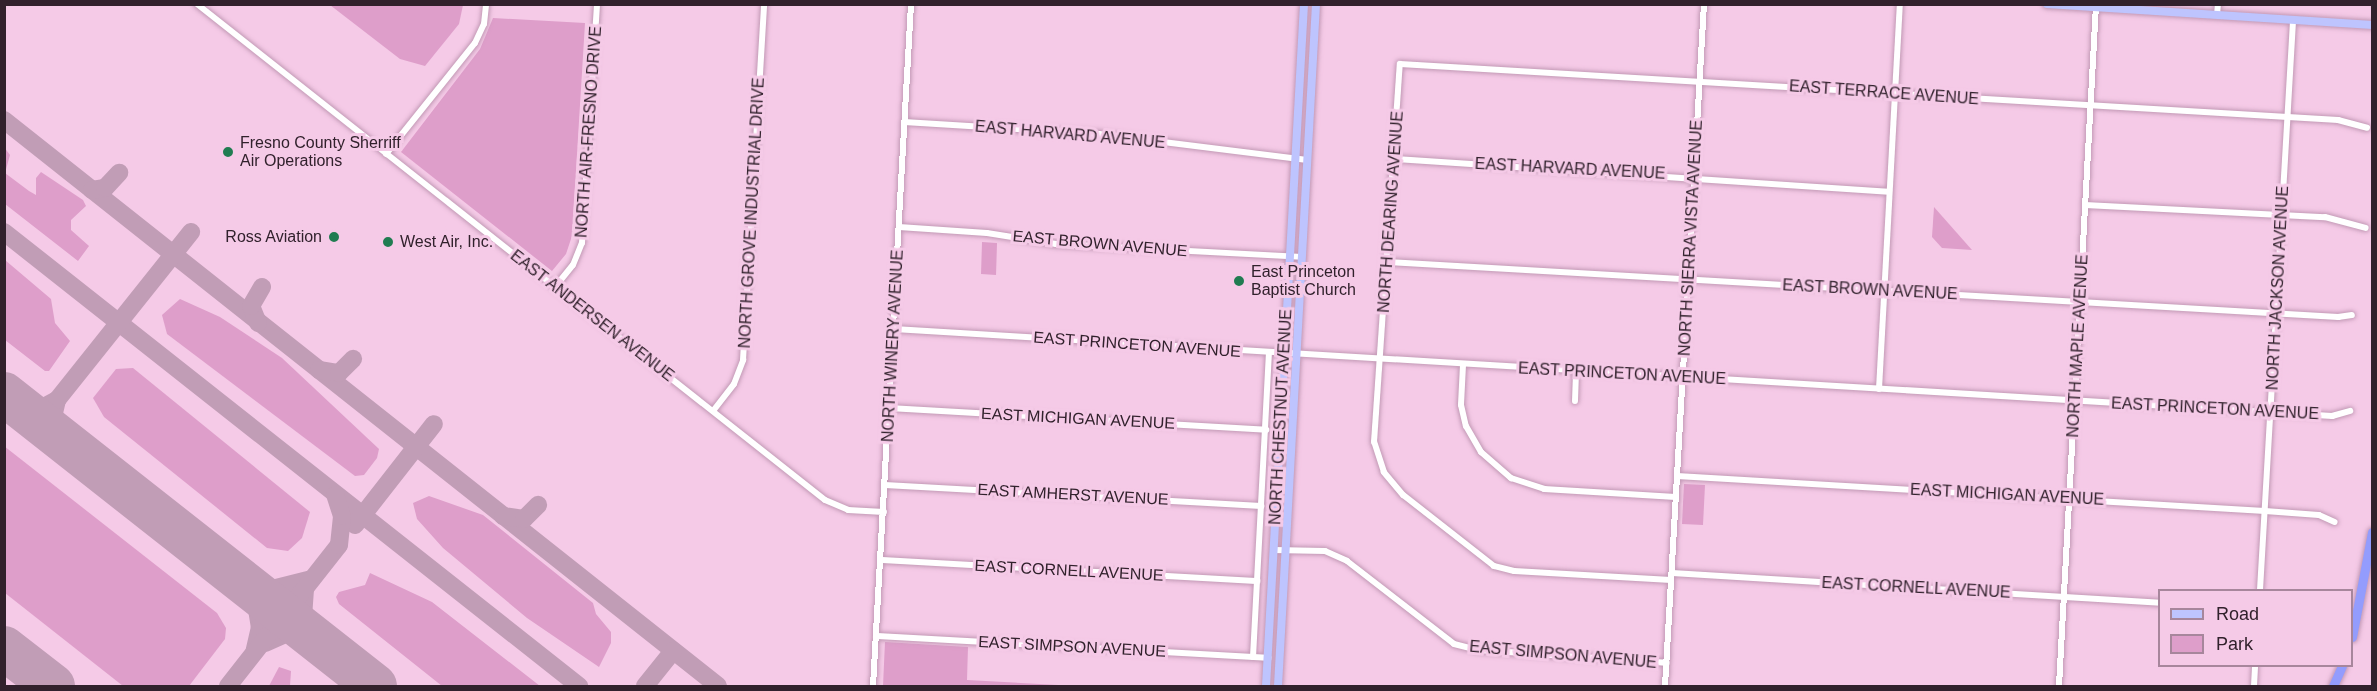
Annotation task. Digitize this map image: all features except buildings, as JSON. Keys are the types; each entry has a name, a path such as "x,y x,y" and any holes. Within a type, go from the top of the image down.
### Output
{"highway":[{"path":"2353,632 2373,532"},
{"path":"2333,687 2342,667"}],"main road":[{"name":"NORTH CHESTNUT AVENUE","path":"1266,687 1304,4"},
{"name":"NORTH CHESTNUT AVENUE","path":"1278,687 1316,4"},
{"path":"2047,4 2373,25"},
{"path":"1272,579 1276,604 1275,635 1281,639"}],"street":[{"name":"EAST ANDERSEN AVENUE","path":"197,4 825,500 848,510 884,512"},
{"path":"386,154 475,43 484,24 486,4"},
{"name":"NORTH AIR-FRESNO DRIVE","path":"555,287 573,265 582,243 597,4"},
{"name":"NORTH GROVE INDUSTRIAL DRIVE","path":"713,411 734,384 743,360 764,4"},
{"name":"NORTH WINERY AVENUE","path":"873,687 911,4"},
{"name":"NORTH SIERRA VISTA AVENUE","path":"1665,687 1704,4"},
{"path":"1879,389 1900,4"},
{"path":"2217,15 2218,4"},
{"name":"NORTH MAPLE AVENUE","path":"2059,687 2096,6"},
{"name":"NORTH JACKSON AVENUE","path":"2260,589 2293,21"},
{"name":"EAST TERRACE AVENUE","path":"1400,64 2338,120 2367,128"},
{"name":"NORTH DEARING AVENUE","path":"1382,360 1400,64"},
{"name":"EAST HARVARD AVENUE","path":"904,122 1099,134 1307,160"},
{"name":"EAST HARVARD AVENUE","path":"1395,159 1694,176 1889,192"},
{"path":"2085,205 2281,214 2346,220 2366,228"},
{"name":"EAST BROWN AVENUE","path":"899,227 987,233 1056,244 1302,257"},
{"name":"EAST BROWN AVENUE","path":"1388,262 2277,314 2352,315"},
{"name":"EAST PRINCETON AVENUE","path":"894,329 2332,416 2350,411"},
{"path":"1253,657 1269,353"},
{"name":"EAST CORNELL AVENUE","path":"1382,360 1374,442 1384,472 1403,495 1494,566 1514,571 1672,577 2158,603"},
{"path":"1463,364 1461,405 1470,436 1488,459 1511,477 1550,490 1676,497"},
{"path":"1575,401 1576,371"},
{"name":"EAST MICHIGAN AVENUE","path":"889,408 1266,430"},
{"name":"EAST MICHIGAN AVENUE","path":"1677,476 2265,511 2319,515 2335,522"},
{"name":"EAST AMHERST AVENUE","path":"885,485 1262,506"},
{"name":"EAST SIMPSON AVENUE","path":"1274,550 1325,551 1347,561 1454,644 1478,650 1667,663"},
{"name":"EAST CORNELL AVENUE","path":"881,560 1257,581"},
{"name":"EAST SIMPSON AVENUE","path":"876,636 1268,658"},
{"path":"2254,687 2255,667"}],"green space":[{"path":"330,5 463,5 459,24 425,66 400,59"},
{"path":"493,18 585,23 572,236 566,254 552,271 401,152 480,49"},
{"path":"4,147 10,155 5,173 29,191 36,195 36,178 41,172 83,200 86,206 71,220 71,230 89,246 78,261 5,204"},
{"path":"1934,207 1972,250 1942,248 1932,237"},
{"path":"982,242 997,243 996,275 981,274"},
{"path":"5,260 51,299 55,323 70,341 49,371 45,371 5,340"},
{"path":"180,299 220,317 282,358 379,449 377,458 364,475 355,476 167,334 162,315"},
{"path":"133,368 310,512 302,538 288,551 267,548 104,417 93,398 116,369"},
{"path":"4,446 217,613 226,628 225,639 189,686 123,686 5,593"},
{"path":"1684,484 1705,485 1703,525 1682,524"},
{"path":"429,496 483,515 593,603 596,614 611,632 611,643 599,667 527,618 443,548 417,519 413,503"},
{"path":"370,573 432,602 540,686 442,686 339,604 336,597 339,592 365,585"},
{"path":"885,642 968,647 967,680 1077,686 883,686"},
{"path":"279,667 291,671 290,686 269,686"}],"taxiway":[{"path":"4,120 718,686"},
{"path":"92,190 105,188 119,173"},
{"path":"4,232 579,686"},
{"path":"17,404 42,408 57,400 191,232"},
{"path":"258,323 251,306 262,287"},
{"path":"319,370 339,373 353,359"},
{"path":"57,400 53,417 62,439"},
{"path":"355,525 434,424"},
{"path":"228,686 339,545 342,516 335,495"},
{"path":"503,516 524,519 538,505"},
{"path":"242,581 272,589 312,579"},
{"path":"242,581 257,609 260,627 255,649"},
{"path":"305,589 303,618 314,638"},
{"path":"265,643 287,633 314,638"},
{"path":"645,686 673,651"}],"runway":[{"path":"4,394 375,686"},
{"path":"4,648 53,686"}],"place":[{"name":"Fresno County Sherriff Air Operations","path":"228,152"},
{"name":"Ross Aviation","path":"334,237"},
{"name":"West Air, Inc.","path":"388,242"},
{"name":"East Princeton Baptist Church","path":"1239,281"}]}
